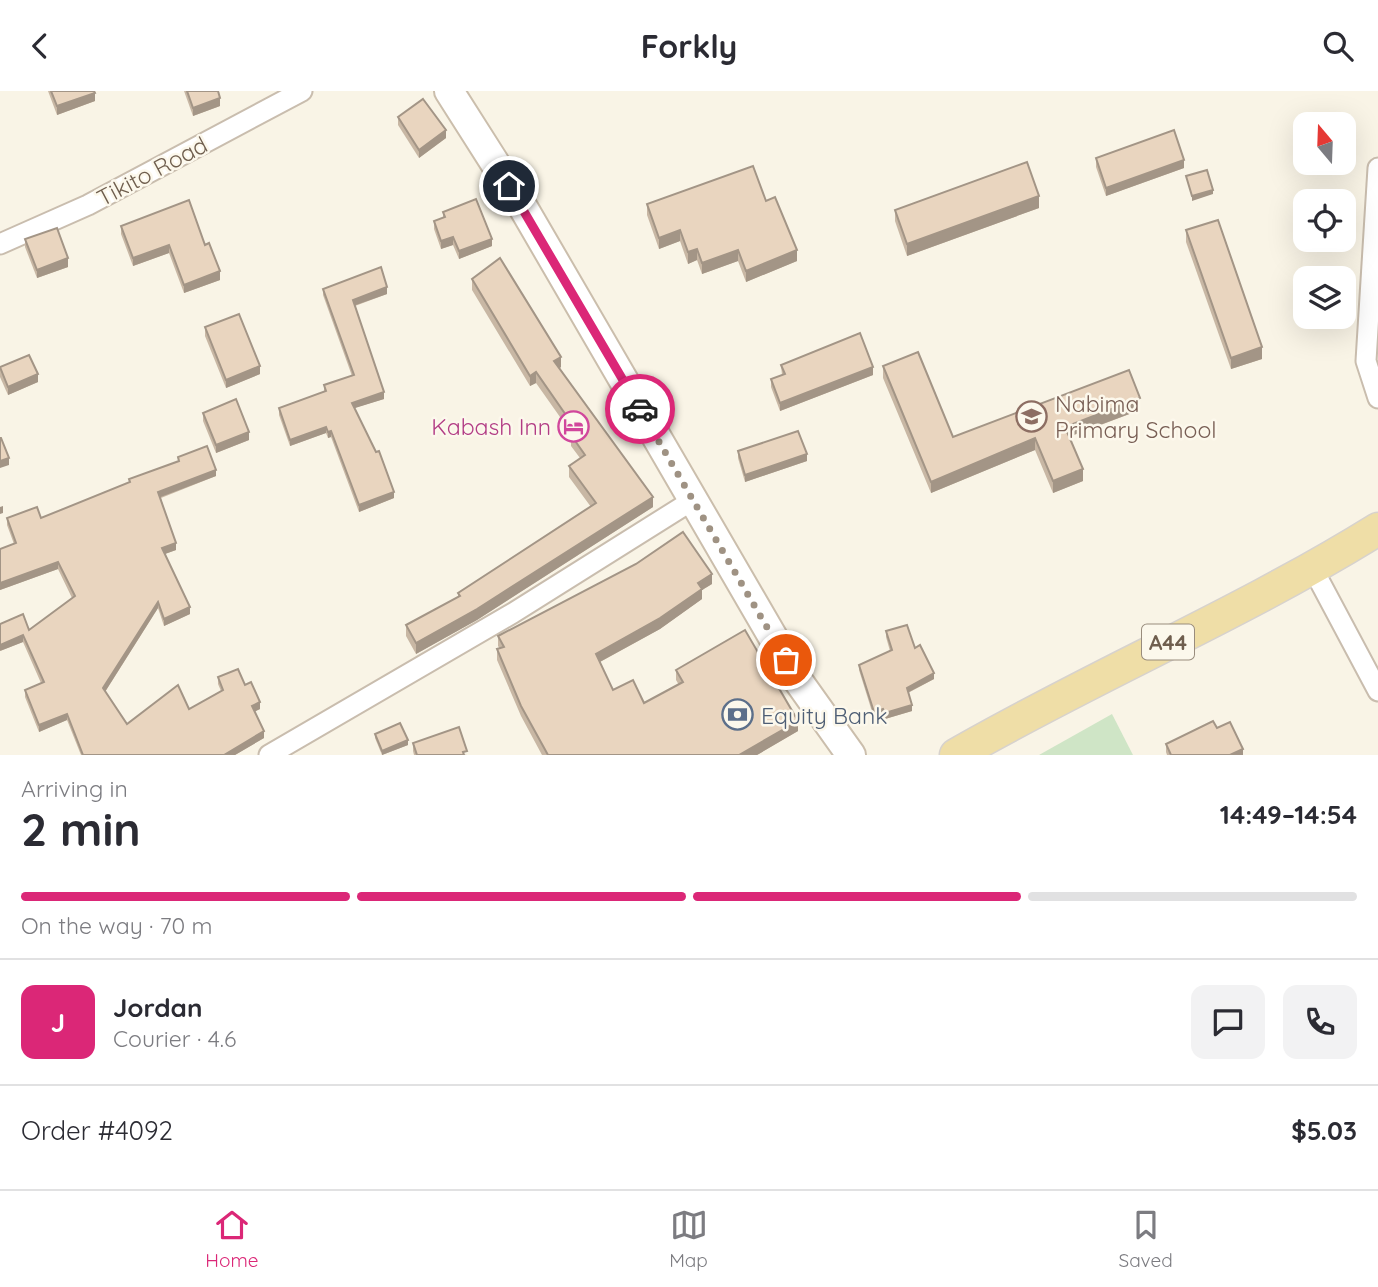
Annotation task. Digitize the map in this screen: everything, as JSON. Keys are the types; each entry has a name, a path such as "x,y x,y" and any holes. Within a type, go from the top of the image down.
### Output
{"main road":[{"name":"A44","path":"956,755 1043,705 1314,569 1378,529"}],"street":[{"name":"Tikito Road","path":"0,244 88,205 302,91"},
{"path":"449,91 524,209 799,682 851,755"},
{"path":"1378,168 1366,361 1378,398"},
{"path":"269,755 513,613 693,500"},
{"path":"1314,569 1378,691"}],"green space":[{"path":"1112,714 1133,755 1039,755"}],"building":[{"path":"51,91 94,91 95,93 57,106"},
{"path":"187,91 218,91 220,98 193,108"},
{"path":"423,99 446,130 419,150 398,117"},
{"path":"1174,130 1184,160 1106,188 1096,158"},
{"path":"1027,162 1039,196 907,244 895,210"},
{"path":"753,166 766,201 775,197 797,250 746,271 738,250 702,263 697,249 688,252 680,230 659,238 647,204"},
{"path":"1207,170 1213,190 1192,196 1186,176"},
{"path":"476,199 492,239 459,251 453,237 441,241 434,221 445,217 443,212"},
{"path":"189,200 205,245 209,243 220,271 184,285 169,245 133,258 121,226"},
{"path":"1218,220 1262,347 1231,358 1186,230"},
{"path":"57,228 68,258 37,270 25,239"},
{"path":"500,258 561,357 554,361 653,497 477,609 416,643 406,625 460,596 458,593 596,503 569,466 585,455 571,435 577,431 536,372 530,376 472,279"},
{"path":"381,267 387,287 353,300 384,392 352,403 376,452 379,451 394,492 359,505 331,431 328,432 326,427 290,440 279,408 326,391 324,385 354,375 323,289"},
{"path":"239,314 260,366 226,380 205,327"},
{"path":"860,333 873,367 780,403 771,379 785,374 781,365"},
{"path":"918,352 953,437 1129,370 1140,398 1065,427 1083,469 1053,481 1035,438 931,482 883,366"},
{"path":"29,355 38,374 8,387 0,367"},
{"path":"236,399 249,432 216,445 203,413"},
{"path":"798,431 807,454 745,475 738,451"},
{"path":"0,438 9,458 0,461"},
{"path":"207,446 216,470 158,492 176,543 162,548 190,607 164,619 158,602 103,688 127,724 178,685 189,709 223,690 218,677 238,669 245,685 251,682 260,702 252,706 264,731 224,755 83,755 67,714 39,725 25,690 44,682 23,635 0,645 0,624 23,614 29,630 75,596 58,562 0,583 0,549 16,543 7,518 37,507 41,518 130,482 129,479 179,461 178,457"},
{"path":"683,532 712,574 698,583 702,589 660,618 596,654 613,690 633,680 644,703 683,682 676,670 745,630 798,721 739,755 548,755 521,706 497,649 504,647 498,636 636,564"},
{"path":"907,625 915,648 920,645 934,673 907,688 912,705 885,713 883,709 874,712 859,665 892,650 886,631"},
{"path":"1213,721 1217,728 1230,722 1243,749 1230,755 1171,755 1166,744"},
{"path":"400,723 408,740 382,751 375,734"},
{"path":"459,727 467,751 463,752 464,755 417,755 413,743"}],"way so far":[{"path":"640,409 786,660"}],"place":[{"name":"Nabima Primary School","path":"1032,416"},
{"name":"Kabash Inn","path":"574,426"},
{"name":"Equity Bank","path":"738,715"}],"route":[{"path":"509,186 640,409"}]}
